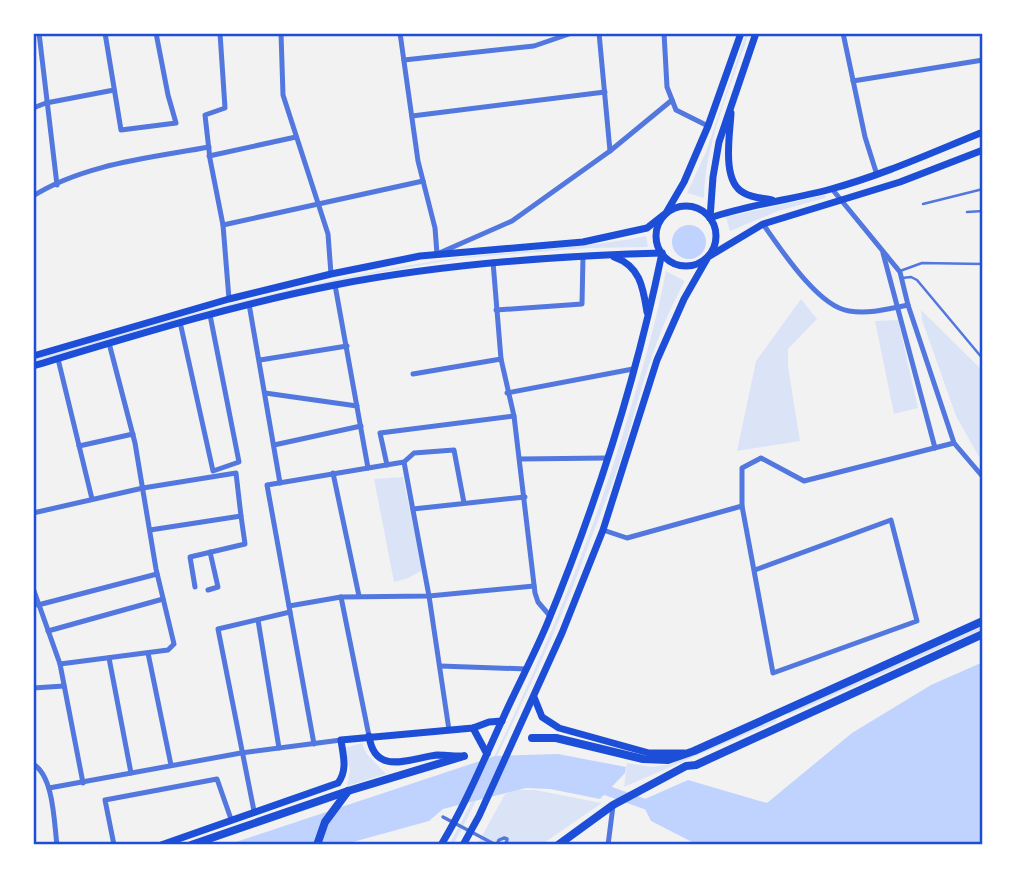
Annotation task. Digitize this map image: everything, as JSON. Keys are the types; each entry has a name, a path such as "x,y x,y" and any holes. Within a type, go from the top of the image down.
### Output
{"main road":[{"path":"741,33 708,126 684,182 657,229 656,239 662,253 679,266 700,263 763,224 900,182 983,150"},
{"path":"710,218 719,142 756,33"},
{"path":"732,102 729,168 736,187 743,193 779,201"},
{"path":"710,218 736,209 832,189 877,175 983,132"},
{"path":"33,356 229,299 331,274 437,254 531,248 594,240 647,228 666,213 684,206 693,206 710,218 715,227 714,248 684,299 657,360 603,530 534,697 463,845"},
{"path":"33,366 180,322 335,285 423,270 493,262 662,253"},
{"path":"441,845 550,616 607,458 648,319 662,253"},
{"path":"608,255 624,261 637,271 643,287 648,319"},
{"path":"531,738 556,738 643,759 668,760 983,621"},
{"path":"558,845 613,805 686,766 696,765 983,634"},
{"path":"534,697 542,717 559,728 649,753 690,752"},
{"path":"160,845 338,783 344,776 345,769 341,740 474,728 489,722 502,721"},
{"path":"474,728 486,754"},
{"path":"369,736 374,753 382,760 394,763 439,755 464,756"},
{"path":"191,845 348,791 464,756"},
{"path":"317,845 332,809 348,791"}],"street":[{"path":"39,33 57,185"},
{"path":"105,33 121,130 176,123 156,33"},
{"path":"220,33 225,108 205,115 209,156 223,225 229,299"},
{"path":"281,33 283,94 328,234 331,274"},
{"path":"400,33 423,181 435,228 437,254 512,221 610,151 672,100"},
{"path":"404,60 534,46 572,33"},
{"path":"600,33 610,151"},
{"path":"664,33 667,87 676,110 708,126"},
{"path":"844,33 865,137 877,175"},
{"path":"853,81 983,60"},
{"path":"33,108 114,90"},
{"path":"412,116 605,92"},
{"path":"209,156 296,137"},
{"path":"33,196 110,165 209,147"},
{"path":"223,225 317,202 423,181"},
{"path":"832,189 901,275 908,305 954,443 983,477"},
{"path":"763,224 814,292 846,311 881,312 908,305"},
{"path":"882,250 934,448"},
{"path":"496,310 582,304 583,256"},
{"path":"493,262 501,359 514,416 534,586 538,603 550,616"},
{"path":"335,285 368,468"},
{"path":"249,304 281,483"},
{"path":"180,322 213,471 239,462 210,315"},
{"path":"60,664 168,650 174,644 157,574 133,433 109,342"},
{"path":"260,360 347,345"},
{"path":"58,359 93,499"},
{"path":"413,374 501,359"},
{"path":"507,393 633,369"},
{"path":"265,393 357,406"},
{"path":"387,465 380,433 514,416"},
{"path":"274,445 361,426"},
{"path":"79,446 133,433"},
{"path":"755,570 891,520 917,621 773,673 742,506 742,468 761,458 804,481 954,443"},
{"path":"314,744 267,485 404,462 414,453 454,450 464,503"},
{"path":"520,459 607,458"},
{"path":"404,462 429,596 449,730"},
{"path":"33,513 143,488 236,473 245,544 190,557 195,587"},
{"path":"333,473 359,596"},
{"path":"413,509 525,497"},
{"path":"603,530 626,538 742,506"},
{"path":"150,530 241,516"},
{"path":"208,590 218,587 210,552"},
{"path":"38,606 157,574"},
{"path":"254,811 218,629 341,597 429,596 534,586"},
{"path":"33,588 34,598 60,664 83,783"},
{"path":"341,597 369,736"},
{"path":"48,631 163,599"},
{"path":"258,620 279,748"},
{"path":"148,653 171,765"},
{"path":"109,658 131,773"},
{"path":"440,666 526,669"},
{"path":"33,688 64,686"},
{"path":"49,788 241,753 341,740"},
{"path":"33,764 39,768 49,788 57,845"},
{"path":"114,845 105,800 217,779 230,819"},
{"path":"608,845 613,805"},
{"path":"443,817 496,845 499,839 504,838 506,845"}],"lane":[{"path":"923,204 983,189"},
{"path":"967,212 983,211"},
{"path":"901,275 922,263 983,264"},
{"path":"901,275 917,281 983,359"}],"shaded area":[{"path":"746,33 749,33 714,135 705,177 704,198 687,193 706,152"},
{"path":"825,195 825,198 778,211 730,231 726,217"},
{"path":"646,236 648,247 589,248 463,258 353,277 193,315 33,362 51,354 193,314 337,279 435,261"},
{"path":"666,271 685,281 657,341 608,494 532,682 467,819 453,845 449,845 527,686 594,522 650,341"},
{"path":"801,299 817,319 788,349 788,367 800,441 737,451 756,361"},
{"path":"921,310 983,371 983,464 956,416 922,320"},
{"path":"898,320 918,408 894,414 875,321"},
{"path":"403,477 421,571 394,582 374,479"},
{"path":"983,626 983,629 789,715 787,713"},
{"path":"776,719 777,721 624,787 627,763 653,767 671,764"},
{"path":"362,743 366,753 386,774 347,786 350,771 345,748"},
{"path":"515,790 535,790 602,803 541,845 477,845 505,794"}],"water":[{"path":"689,225 701,230 706,242 701,254 689,259 677,254 672,242 677,230"},
{"path":"983,662 983,845 698,845 651,821 643,805 645,799 688,780 767,803 852,733 931,685"},
{"path":"558,754 626,767 625,773 600,799 550,789 526,788 443,809 429,821 342,845 227,845 495,756"}],"waterway":[{"path":"597,787 656,808"}]}
